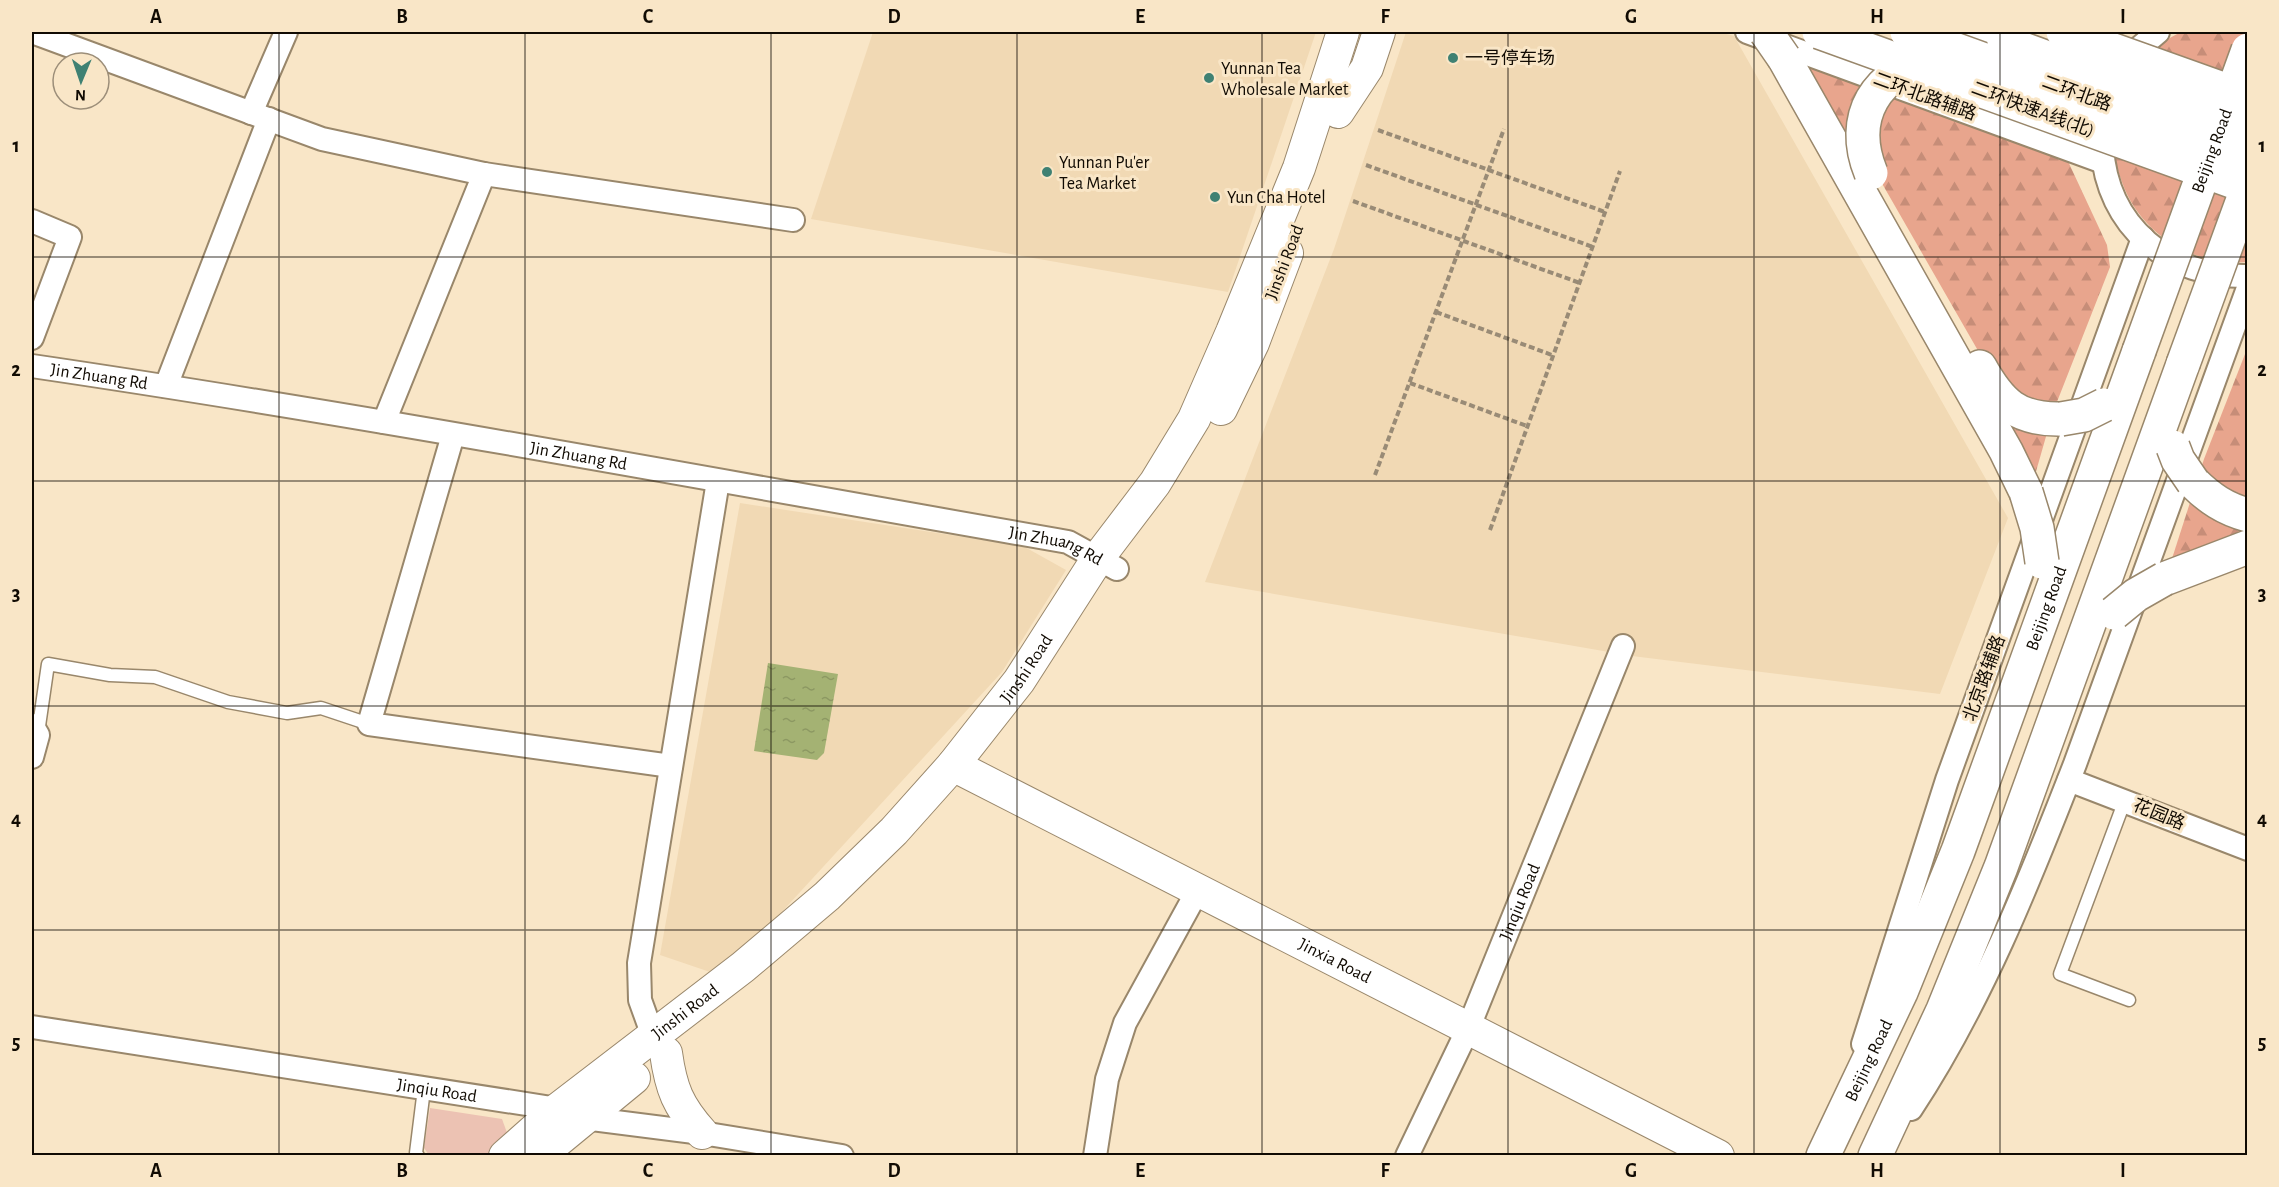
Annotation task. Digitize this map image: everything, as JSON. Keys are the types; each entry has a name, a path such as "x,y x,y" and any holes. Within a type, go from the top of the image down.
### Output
{"main road":[{"path":"1766,32 1784,58 2006,451 2026,492 2037,528 2042,562 2042,593 2037,624 2014,696"},
{"name":"二环快速A线(北)","path":"1819,32 2247,187"},
{"name":"二环北路","path":"1907,32 1989,42 2247,130"},
{"path":"2063,32 2247,98"},
{"path":"1989,42 1963,57 1933,59 1906,68 1884,84 1869,105 1862,131 1865,159 1871,173 1997,395 2011,407 2038,418 2061,419 2084,415 2104,405 2120,392 2134,363"},
{"name":"二环北路","path":"1989,42 2247,155"},
{"name":"Beijing Road","path":"1823,1155 1879,1040 1929,923 2014,696 2247,50"},
{"path":"1878,1149 1943,1010 1972,940 2247,187"},
{"path":"2178,377 2168,420 2178,460 2202,491 2224,507 2247,514"},
{"path":"2057,712 2067,684 2082,654 2096,633 2114,614 2136,595 2164,579 2247,547"}],"street":[{"path":"32,32 322,140 484,174 793,220"},
{"path":"166,386 260,116 286,32"},
{"name":"Jinshi Road","path":"1108,563 1194,418 1232,333 1299,168 1343,32"},
{"name":"Jinshi Road","path":"505,1155 571,1114 659,1045 963,770 1019,681 1210,431 1261,323 1316,179 1364,32"},
{"path":"1338,112 1367,68 1379,32"},
{"name":"二环北路辅路","path":"1747,32 2103,162"},
{"path":"2089,32 2138,49"},
{"path":"2158,32 2138,49 2118,77 2109,96 2102,137 2103,162 2113,196 2123,214 2143,238 2167,258 2186,267 2225,277 2247,276"},
{"path":"384,422 484,174"},
{"path":"32,221 70,237 32,338"},
{"name":"北京路辅路","path":"1840,1123 1880,987 1944,789 2143,238"},
{"path":"1878,1149 1911,1108 1966,1014 2017,907 2069,780 2247,288"},
{"name":"Jin Zhuang Rd","path":"32,366 384,422 1068,542 1108,563"},
{"path":"453,435 369,724 671,766"},
{"path":"702,1133 686,1115 676,1096 659,1045 640,1000 639,963 718,481"},
{"name":"Jinqiu Road","path":"1407,1155 1468,1029 1623,646"},
{"path":"32,758 35,730"},
{"name":"Jinxia Road","path":"963,770 1718,1155"},
{"name":"花园路","path":"2069,780 2247,849"},
{"path":"1095,1155 1107,1079 1125,1023 1198,890"},
{"name":"Jinqiu Road","path":"32,1026 571,1114 842,1155"},
{"name":"Jinshi Road","path":"539,1155 571,1114"}],"lane":[{"path":"35,730 48,664 110,675 155,677 228,702 287,713 321,708 369,724"},
{"path":"2125,800 2060,974 2129,1000"},
{"path":"418,1155 416,1153 423,1089"}],"path":[{"path":"1375,475 1504,129"},
{"path":"1378,130 1605,212"},
{"path":"1366,165 1593,247"},
{"path":"1490,530 1620,171"},
{"path":"1353,201 1580,283"},
{"path":"1436,312 1552,355"},
{"path":"1410,383 1527,426"}],"shaded area":[{"name":"Yunnan Pu'er Tea Market","path":"873,32 1316,32 1228,292 811,219"},
{"path":"1406,32 1719,32 1734,36 2008,518 1940,694 1632,656 1205,582 1334,249"},
{"path":"740,503 1023,546 1066,570 1002,672 756,940 713,973 660,955"},
{"path":"430,1108 502,1119 510,1141 491,1155 429,1155 424,1148"}],"green space":[{"path":"2181,32 2247,32 2247,262 2227,262 2207,258 2171,243 2155,231 2130,201 2117,167 2115,155 2117,140 2144,67 2153,51"},
{"path":"1799,58 2066,157 2107,245 2110,267 2053,412 2035,475 2002,421 1996,382 1872,166 1845,147"},
{"path":"2247,349 2247,566 2159,599 2204,459"}],"water":[{"path":"768,663 838,674 824,753 817,760 754,751"}],"place":[{"name":"一号停车场","path":"1453,58"},
{"name":"Yunnan Tea Wholesale Market","path":"1209,78"},
{"name":"Yunnan Pu'er Tea Market","path":"1047,172"},
{"name":"Yun Cha Hotel","path":"1215,197"}]}
